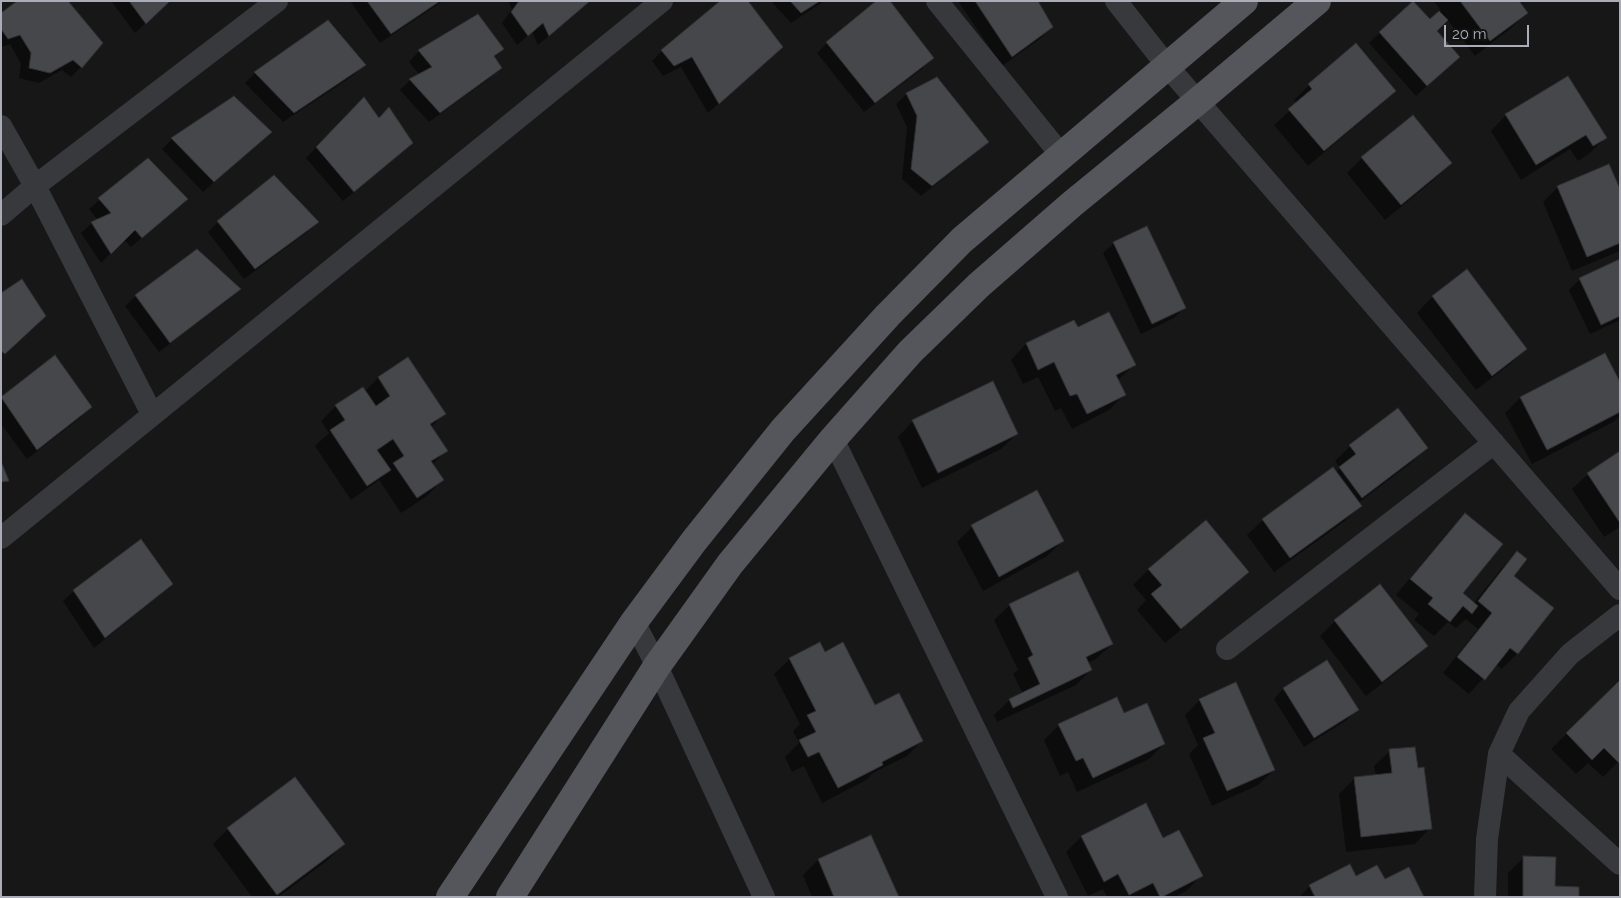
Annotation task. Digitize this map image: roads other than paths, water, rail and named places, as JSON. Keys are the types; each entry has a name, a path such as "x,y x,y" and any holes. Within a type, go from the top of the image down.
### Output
{"main road":[{"path":"450,897 634,622 694,541 782,430 888,315 962,240 1244,1"},
{"path":"510,897 657,666 730,564 833,439 910,352 979,285 1072,204 1317,1"}],"street":[{"path":"1,215 35,186 278,1"},
{"path":"1,538 662,1"},
{"path":"937,1 1062,156"},
{"path":"1116,1 1168,67 1620,588"},
{"path":"1,126 35,186 152,414"},
{"path":"833,439 1057,897"},
{"path":"1227,649 1494,443"},
{"path":"1485,897 1487,839 1499,754 1519,711 1570,654 1620,615"},
{"path":"634,622 657,666 764,897"},
{"path":"1499,754 1620,864"}]}
